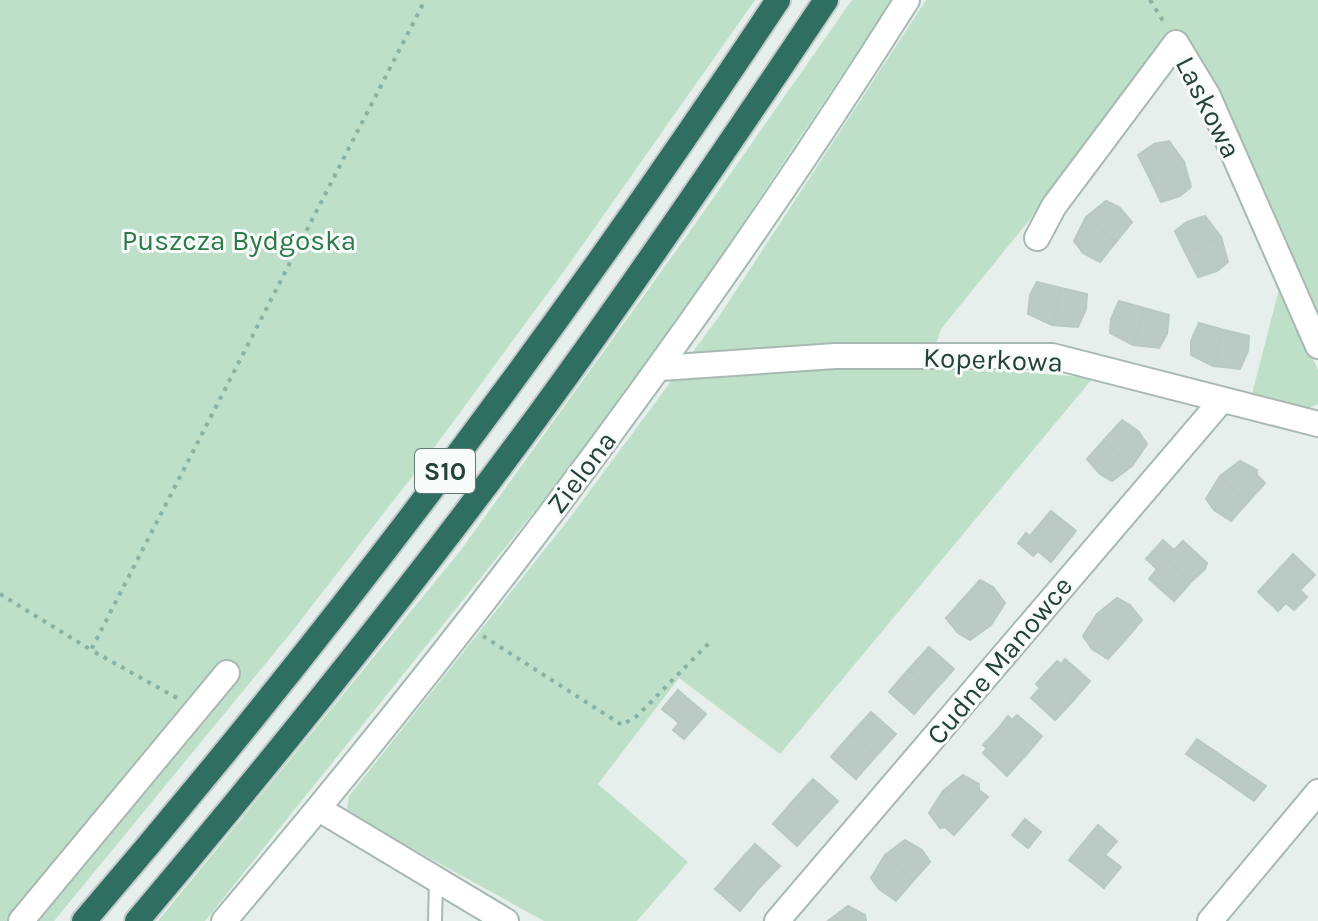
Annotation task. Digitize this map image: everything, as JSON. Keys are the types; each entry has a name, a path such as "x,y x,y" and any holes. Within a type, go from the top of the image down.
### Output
{"highway":[{"name":"S10","path":"84,921 219,760 511,386 670,163 778,0"},
{"name":"S10","path":"137,921 376,631 540,413 704,182 826,0"}],"street":[{"name":"Zielona","path":"224,921 319,809 661,368 792,178 907,0"},
{"name":"Laskowa","path":"1037,238 1054,206 1176,43 1208,96 1318,346"},
{"name":"Koperkowa","path":"661,368 835,356 1052,356 1318,424"},
{"name":"Cudne Manowce","path":"777,921 1222,400"},
{"path":"21,921 227,673"},
{"path":"1210,921 1318,792"},
{"path":"319,809 506,921"}],"lane":[{"path":"435,921 436,881"}],"path":[{"path":"91,650 425,0"},
{"path":"1150,0 1176,43"},
{"path":"0,594 197,710"},
{"path":"465,623 622,725 637,716 711,641"}],"green space":[{"name":"Puszcza Bydgoska","path":"0,0 755,0 572,260 428,456 294,629 54,921 0,921"},
{"path":"852,0 892,0 721,256 582,452 205,921 158,921 461,550"},
{"path":"926,0 1318,0 1318,329 1176,39 941,329 929,364 1093,378 780,754 679,678 598,784 688,862 637,921 544,921 355,817 347,809 349,796 569,519 718,318"},
{"path":"1279,289 1318,370 1318,404 1303,411 1252,394"}],"building":[{"path":"1169,141 1184,162 1150,179 1138,155 1154,144"},
{"path":"1184,162 1191,187 1180,196 1161,202 1150,179"},
{"path":"1106,201 1119,207 1132,222 1116,242 1086,217"},
{"path":"1205,216 1221,237 1186,254 1175,231 1187,222"},
{"path":"1086,217 1116,242 1100,262 1083,253 1074,241"},
{"path":"1221,237 1228,262 1217,271 1198,277 1186,254"},
{"path":"1037,282 1061,288 1052,325 1028,314 1030,295"},
{"path":"1061,288 1087,294 1086,309 1078,327 1052,325"},
{"path":"1119,301 1144,308 1133,345 1110,333 1111,319"},
{"path":"1144,308 1169,315 1167,334 1159,348 1133,345"},
{"path":"1199,323 1224,330 1213,366 1191,355 1191,341"},
{"path":"1224,330 1249,336 1248,351 1240,369 1213,366"},
{"path":"1122,420 1138,431 1147,444 1132,466 1104,440"},
{"path":"1104,440 1132,466 1112,481 1100,474 1087,459"},
{"path":"1240,461 1257,470 1257,475 1265,483 1248,502 1220,476"},
{"path":"1220,476 1248,502 1231,521 1214,510 1206,499"},
{"path":"1051,511 1076,531 1051,562 1038,551 1033,556 1018,543 1026,533 1030,536"},
{"path":"1163,540 1174,550 1183,541 1207,563 1205,569 1191,582 1155,549"},
{"path":"1155,549 1191,582 1174,601 1149,579 1157,569 1146,559"},
{"path":"1293,554 1315,575 1300,590 1307,597 1294,610 1286,603 1278,611 1258,592"},
{"path":"980,580 993,587 1005,603 991,625 963,599"},
{"path":"1117,598 1130,605 1142,620 1126,639 1097,614"},
{"path":"963,599 991,625 970,640 958,633 946,618"},
{"path":"1097,614 1126,639 1108,659 1092,649 1083,636"},
{"path":"929,647 954,669 934,691 909,669"},
{"path":"1065,659 1090,681 1073,701 1044,675 1057,661 1061,664"},
{"path":"909,669 934,691 914,714 889,692"},
{"path":"1044,675 1073,701 1055,720 1031,698 1040,688 1036,684"},
{"path":"678,690 706,714 684,739 673,730 679,723 662,709"},
{"path":"871,712 896,734 876,756 851,734"},
{"path":"1017,715 1042,736 1025,756 996,731 1008,716 1012,720"},
{"path":"996,731 1025,756 1007,776 983,753 987,748 983,745"},
{"path":"851,734 876,756 856,779 831,757"},
{"path":"1197,739 1238,767 1227,782 1186,754"},
{"path":"1238,767 1266,786 1254,801 1227,782"},
{"path":"963,775 979,784 979,790 988,797 971,816 943,791"},
{"path":"813,779 838,801 818,823 793,801"},
{"path":"943,791 971,816 954,835 945,827 940,828 929,813"},
{"path":"793,801 818,823 797,846 773,824"},
{"path":"1025,819 1041,832 1028,848 1012,835"},
{"path":"1098,825 1117,841 1105,855 1121,867 1104,888 1069,860"},
{"path":"905,840 922,850 930,862 913,881 885,855"},
{"path":"755,844 780,866 759,888 735,866"},
{"path":"885,855 913,881 896,901 879,889 871,878"},
{"path":"735,866 759,888 740,911 715,889"},
{"path":"848,906 865,915 866,921 828,921"}]}
